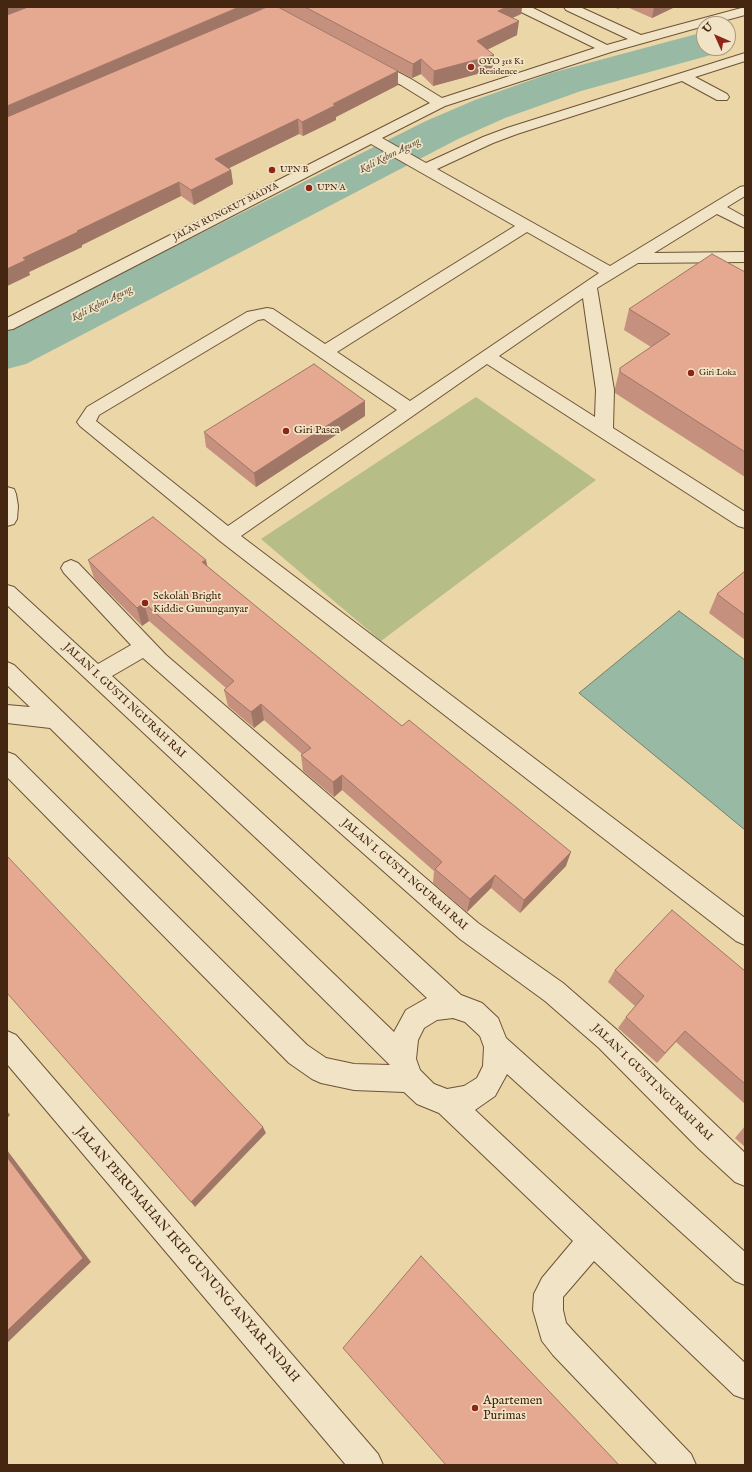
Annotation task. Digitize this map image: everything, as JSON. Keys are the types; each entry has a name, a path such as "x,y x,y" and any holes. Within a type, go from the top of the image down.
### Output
{"street":[{"path":"521,7 606,48"},
{"path":"570,7 638,39"},
{"name":"JALAN RUNGKUT MADYA","path":"7,325 376,141 440,103 606,48 744,12"},
{"path":"426,169 488,140 512,131 745,57"},
{"path":"364,60 406,82 440,103"},
{"path":"684,77 722,97"},
{"path":"376,141 610,273"},
{"path":"227,536 589,286 745,190"},
{"path":"717,208 745,223"},
{"path":"325,352 526,226"},
{"path":"635,258 745,258"},
{"path":"589,286 596,320 605,390 604,431"},
{"path":"410,410 267,313 266,320 102,419 86,422 227,536 745,933"},
{"path":"488,357 745,521"},
{"path":"7,494 10,506 7,519"},
{"name":"JALAN I. GUSTI NGURAH RAI","path":"71,568 144,647 469,931 554,992 608,1039 708,1138 745,1172"},
{"name":"JALAN I. GUSTI NGURAH RAI","path":"7,593 453,1006"},
{"path":"96,675 144,647"},
{"path":"7,672 56,719 406,1069 426,1095 447,1102 745,1384"},
{"path":"7,714 56,719"},
{"path":"7,762 298,1054 321,1070 354,1077 406,1069"},
{"path":"406,1069 405,1038 415,1019 433,1008 453,1006 473,1012 489,1027 497,1047 496,1068 486,1087 469,1099 447,1102"},
{"name":"JALAN PERUMAHAN IKIP GUNUNG ANYAR INDAH","path":"7,1044 367,1465"},
{"path":"497,1047 745,1271"},
{"path":"593,1239 552,1288 548,1300 552,1325 564,1344 680,1465"}],"green space":[{"path":"476,397 596,480 381,641 261,539"}],"shaded area":[{"path":"679,611 745,660 745,830 579,693"}],"building":[{"path":"28,7 239,7 7,106 7,15"},
{"path":"267,7 278,7 398,71 333,104 336,105 302,122 298,119 215,159 231,170 191,190 179,182 23,258 26,260 7,269 7,117"},
{"path":"305,7 507,7 498,11 519,21 477,41 494,55 434,71 421,59 413,64"},
{"name":"Giri Loka","path":"712,254 745,272 745,452 620,372 620,368 670,334 629,309"},
{"name":"Giri Pasca","path":"314,364 365,401 254,473 204,432"},
{"path":"153,517 206,560 202,562 402,726 409,720 571,852 524,900 495,875 470,899 435,869 442,862 342,775 333,782 301,755 311,748 261,704 251,712 224,690 234,681 144,603 137,608 88,560"},
{"path":"745,571 745,615 717,594"},
{"path":"7,856 263,1127 191,1202 7,993"},
{"path":"672,910 745,971 745,1084 685,1031 665,1053 626,1017 644,996 615,970"},
{"path":"7,1157 83,1258 7,1331"},
{"name":"Apartemen Purimas","path":"421,1256 619,1465 446,1465 343,1348"}],"waterway":[{"name":"Kali Kebon Agung","path":"7,352 442,130 490,109 566,82 696,46"}],"place":[{"name":"OYO 318 K1 Residence","path":"471,67"},
{"name":"UPN B","path":"272,170"},
{"name":"UPN A","path":"309,188"},
{"name":"Giri Loka","path":"691,373"},
{"name":"Giri Pasca","path":"286,431"},
{"name":"Sekolah Bright Kiddie Gununganyar","path":"145,603"},
{"name":"Apartemen Purimas","path":"475,1408"}]}
